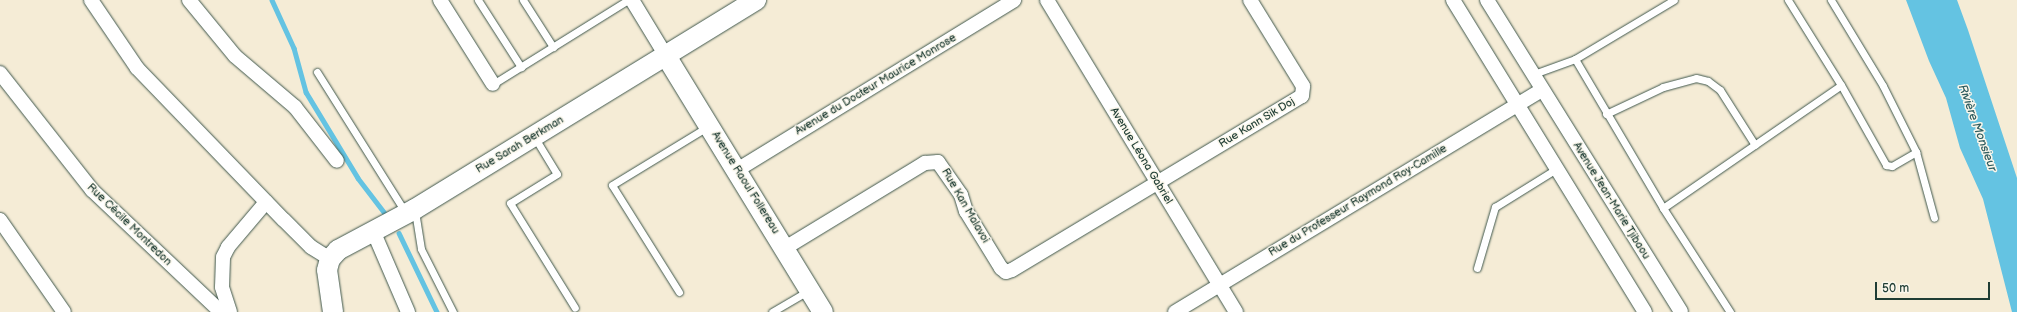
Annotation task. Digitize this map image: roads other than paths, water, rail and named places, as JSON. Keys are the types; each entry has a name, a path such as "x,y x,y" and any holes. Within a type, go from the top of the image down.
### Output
{"main road":[{"name":"Rue Sarah Berkman","path":"330,258 338,250 374,233 756,0"},
{"name":"Avenue Raoul Follereau","path":"666,56 823,312"},
{"path":"330,258 327,270 333,312"}],"street":[{"path":"91,0 137,68 311,247 330,258"},
{"path":"189,0 235,56 295,107 337,161"},
{"path":"440,0 492,84"},
{"path":"632,0 666,56"},
{"name":"Avenue du Docteur Maurice Monrose","path":"737,170 1014,0"},
{"name":"Avenue Léona Gabriel","path":"1047,0 1236,312"},
{"name":"Rue Kann Sik Doj","path":"1157,183 1304,93 1303,86 1250,0"},
{"path":"1453,0 1645,312"},
{"name":"Avenue Jean-Marie Tjibaou","path":"1487,0 1531,76 1681,312"},
{"name":"Rue Cécile Montredon","path":"0,74 92,190 221,312"},
{"name":"Rue du Professeur Raymond Roy-Camille","path":"1175,312 1541,90"},
{"name":"Rue Kan Malavoi","path":"785,248 925,163 938,162 946,171 961,195 966,211 1001,268 1006,272 1157,183"},
{"path":"230,312 222,287 222,257 228,246 266,202"},
{"path":"0,220 64,312"},
{"path":"374,233 408,312"}],"lane":[{"path":"478,0 521,67"},
{"path":"523,0 553,47"},
{"path":"492,84 628,0"},
{"path":"1531,76 1575,60 1674,0"},
{"path":"1788,0 1841,85 1886,165 1892,166 1916,152"},
{"path":"1831,0 1883,86 1916,152 1934,218"},
{"path":"1575,60 1663,208 1730,312"},
{"path":"317,72 410,211 421,249 452,312"},
{"path":"1606,114 1663,86 1696,78 1708,81 1720,90 1755,145"},
{"path":"1663,208 1841,85"},
{"path":"679,292 612,185 709,126"},
{"path":"533,136 557,174 510,203 575,308"},
{"path":"1477,268 1495,207 1556,169"},
{"path":"772,312 810,290"}],"water":[{"name":"Rivière Monsieur","path":"1906,0 1957,0 1968,30 2017,178 2017,312 2012,312 1983,199 1960,148 1946,98 1929,61"}],"waterway":[{"path":"272,0 294,48 306,92 358,178 384,212"},
{"path":"399,233 437,312"}]}
